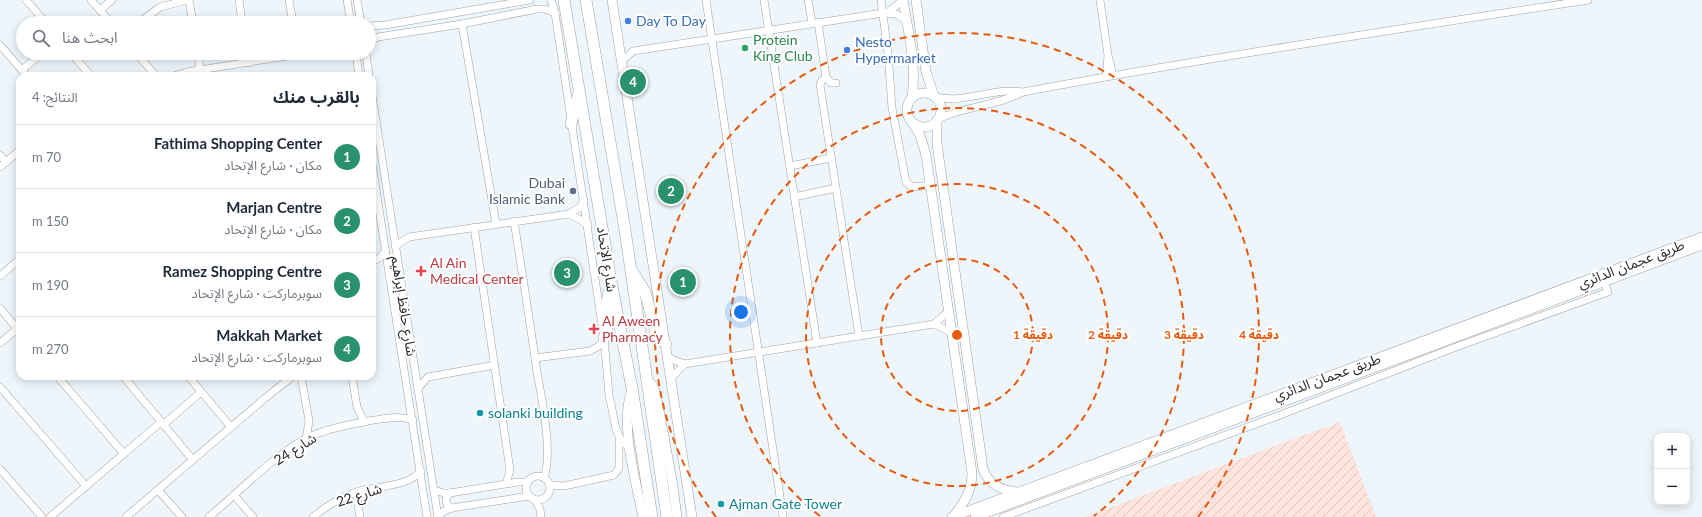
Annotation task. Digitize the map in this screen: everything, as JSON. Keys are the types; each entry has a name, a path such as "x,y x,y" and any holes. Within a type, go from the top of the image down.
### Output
{"highway":[{"name":"شارع الإتحاد","path":"564,0 612,287 632,388 652,517"},
{"name":"شارع الإتحاد","path":"588,3 631,270 667,517"},
{"path":"571,124 579,90"},
{"path":"631,270 645,292 654,327 666,344"},
{"path":"604,338 609,324 607,298 612,287"}],"main road":[{"path":"612,0 692,517"},
{"path":"903,0 914,67 912,97 907,108 908,116 920,135 925,148 972,479 967,496 953,517"},
{"path":"916,0 926,72 934,96 939,102 941,109 937,120 937,144 974,408 985,473 990,481 998,487 1007,491 1019,492"},
{"path":"912,97 922,93 934,96"},
{"path":"912,122 919,126 927,126 937,120"},
{"name":"طريق عجمان الدائري","path":"953,517 1702,237"},
{"name":"طريق عجمان الدائري","path":"975,517 1702,245"},
{"path":"647,380 653,386 656,394 672,480 677,517"},
{"path":"959,385 963,391 966,404 969,408 974,408"},
{"path":"632,388 627,414 630,450 643,517"},
{"path":"672,480 680,463 682,451"}],"street":[{"path":"26,0 40,16"},
{"path":"91,0 105,16"},
{"path":"100,10 112,0"},
{"path":"149,16 160,7 188,0 191,16"},
{"path":"239,0 241,16"},
{"path":"289,0 292,16"},
{"path":"347,0 350,16"},
{"path":"357,0 361,16"},
{"path":"551,0 555,13 571,124 588,225 604,338 609,395 614,424 619,436 630,450"},
{"path":"706,0 783,517"},
{"path":"764,0 817,343"},
{"path":"808,0 815,23 826,77 831,83 836,83"},
{"path":"881,0 885,13 892,108 906,182 912,187 931,185"},
{"path":"885,13 903,0"},
{"path":"1100,0 1108,56 1109,76"},
{"path":"937,120 961,110 1009,98 1023,92 1109,76 1440,22 1588,0"},
{"path":"376,26 527,1 528,5 526,11"},
{"path":"376,38 462,24 526,11 545,9 555,13"},
{"path":"622,61 633,51 885,13 896,14 907,21"},
{"path":"462,24 496,224"},
{"path":"382,26 381,32 384,36"},
{"path":"619,44 633,51"},
{"path":"0,45 23,72"},
{"path":"25,72 36,60"},
{"path":"77,60 88,72"},
{"path":"142,60 153,72"},
{"path":"199,60 200,70"},
{"path":"191,72 265,60"},
{"path":"356,60 358,72"},
{"path":"367,60 368,72"},
{"path":"826,77 822,80 820,85 859,336"},
{"path":"934,96 953,99 1006,91 1023,92"},
{"name":"شارع حافظ إبراهيم","path":"376,122 438,517"},
{"path":"0,167 16,153"},
{"path":"0,155 6,162"},
{"path":"790,166 831,158"},
{"path":"794,197 836,188"},
{"name":"شارع حافظ إبراهيم","path":"376,189 428,517"},
{"path":"392,228 399,235 409,237 569,214 580,207 584,200"},
{"path":"569,214 580,218 588,225"},
{"path":"514,221 547,447 548,464 544,478"},
{"path":"474,227 510,470 506,484"},
{"path":"395,246 409,237"},
{"path":"376,259 386,252"},
{"path":"0,276 16,262"},
{"path":"376,262 389,268"},
{"path":"1003,517 1275,417 1456,347 1608,292 1604,282"},
{"path":"0,308 16,327"},
{"path":"667,356 685,364 817,343 934,324 949,311"},
{"path":"934,324 952,333"},
{"path":"0,344 16,332"},
{"path":"535,358 590,350 599,346 604,338"},
{"path":"590,350 605,357"},
{"path":"671,378 685,364"},
{"path":"414,370 428,377 495,366"},
{"path":"418,388 428,377"},
{"path":"60,380 124,454"},
{"path":"126,380 193,460"},
{"path":"194,380 231,427"},
{"path":"126,517 288,380"},
{"path":"302,380 309,421 306,439"},
{"path":"353,380 357,407 364,422"},
{"path":"0,387 86,486"},
{"path":"50,517 124,454 202,392"},
{"path":"397,417 410,404"},
{"path":"352,424 357,407"},
{"name":"شارع 24","path":"209,517 281,455 306,439 319,433 352,424 397,417 413,420"},
{"path":"309,421 319,433"},
{"path":"541,517 540,509 535,499 526,489 528,482 534,477 544,478 550,484 564,486 614,475 619,468 619,436"},
{"path":"0,469 40,516"},
{"path":"510,470 518,482"},
{"path":"421,471 410,481 423,488"},
{"name":"شارع 22","path":"313,517 336,501 356,492 410,481"},
{"path":"434,490 450,493 518,482 528,482"},
{"path":"438,517 444,511 452,508 535,499 550,492 550,484"},
{"path":"158,490 182,517"},
{"path":"356,492 360,517"},
{"path":"450,493 447,496 446,501 452,508"},
{"path":"234,496 252,517"}],"shaded area":[{"path":"1340,422 1376,517 1085,517 1299,437"}],"place":[{"name":"Day To Day","path":"628,21"},
{"name":"Protein King Club","path":"745,48"},
{"name":"Nesto Hypermarket","path":"847,50"},
{"name":"Makkah Market","path":"633,82"},
{"name":"Dubai Islamic Bank","path":"573,191"},
{"name":"Marjan Centre","path":"671,191"},
{"name":"Al Ain Medical Center","path":"421,271"},
{"name":"Ramez Shopping Centre","path":"567,273"},
{"name":"Fathima Shopping Center","path":"683,282"},
{"name":"Al Aween Pharmacy","path":"594,329"},
{"name":"solanki building","path":"480,413"},
{"name":"Ajman Gate Tower","path":"721,504"}]}
